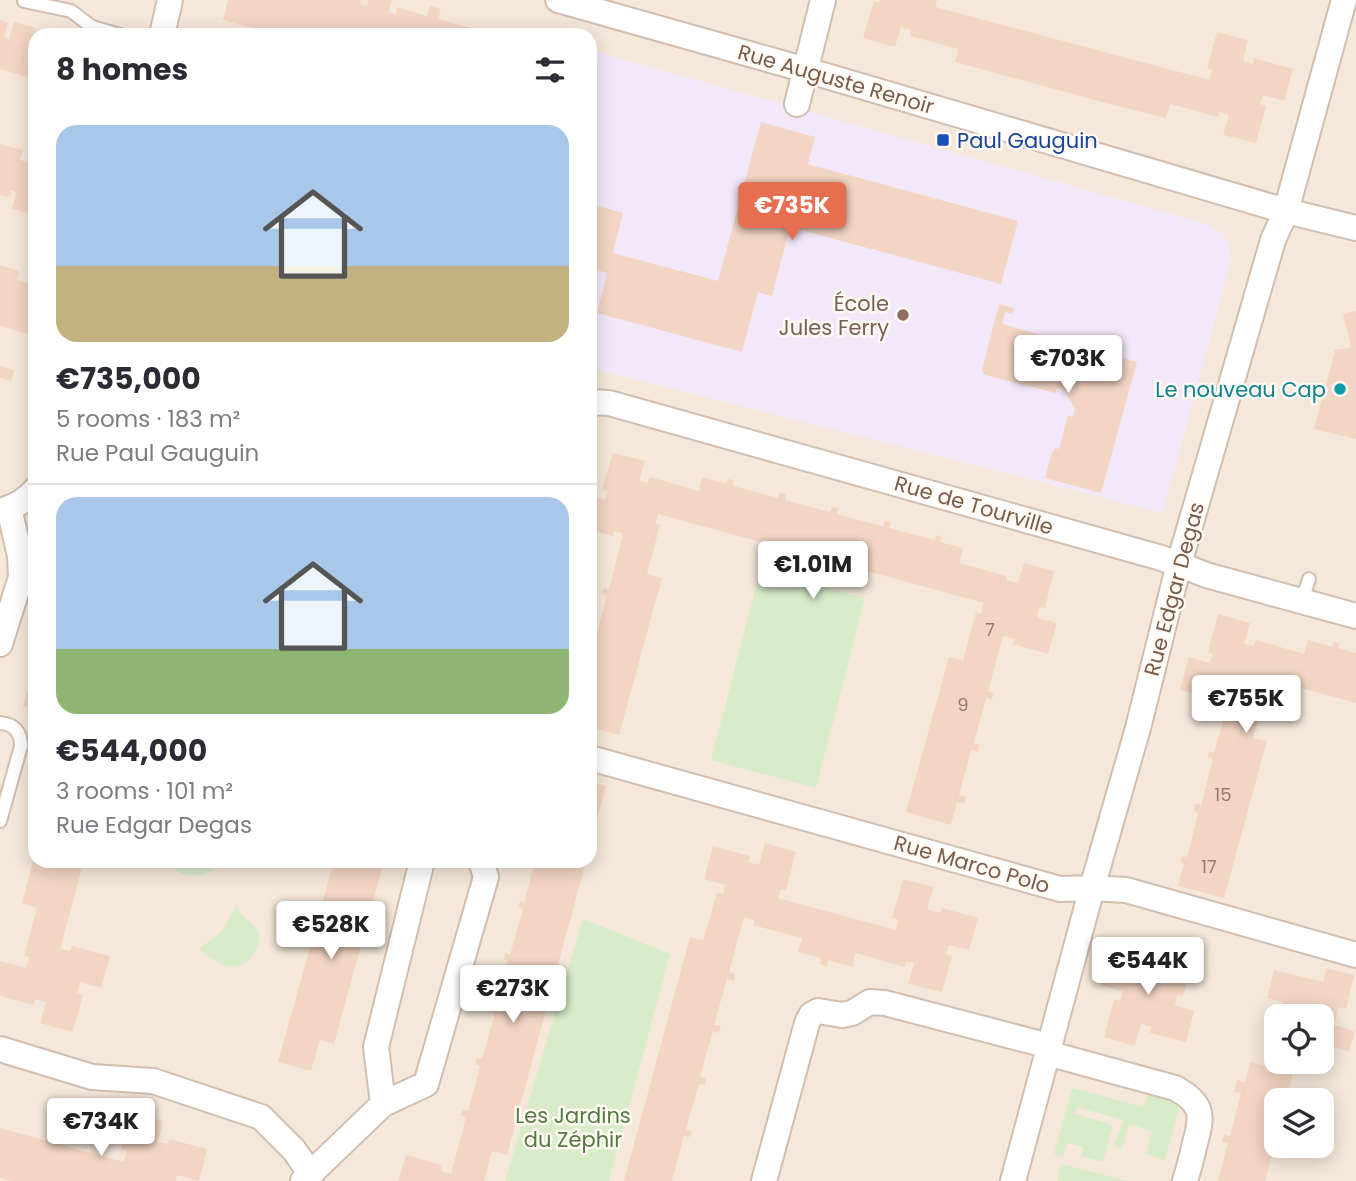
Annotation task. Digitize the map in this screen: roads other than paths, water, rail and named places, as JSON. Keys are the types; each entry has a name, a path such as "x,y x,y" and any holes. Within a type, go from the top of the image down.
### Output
{"street":[{"path":"164,28 170,0"},
{"name":"Rue Auguste Renoir","path":"558,0 1286,211 1356,228"},
{"path":"797,104 823,0"},
{"name":"Rue Edgar Degas","path":"1013,1181 1138,728 1179,564 1273,240 1286,211 1344,0"},
{"name":"Rue de Tourville","path":"597,402 609,403 1179,564 1206,575 1306,590 1356,616"},
{"path":"0,644 28,580 5,510 28,498"},
{"name":"Rue Marco Polo","path":"597,760 1060,889 1126,890 1356,955"},
{"path":"383,1104 376,1047 420,868"},
{"path":"0,1049 92,1077 153,1081 261,1116 294,1150 306,1177 383,1104 426,1084 486,877 483,868"},
{"path":"764,1181 811,1014 818,1011 842,1015 852,1013 870,1002 885,1003 1048,1050 1175,1088 1189,1095 1201,1116 1185,1181"}],"lane":[{"path":"24,1 71,11 96,28"},
{"path":"0,723 16,729 21,737 0,821"}],"place":[{"name":"Paul Gauguin","path":"943,140"},
{"name":"École Jules Ferry","path":"903,315"},
{"name":"Le nouveau Cap","path":"1340,389"}],"park label":[{"name":"Les Jardins du Zéphir","path":"573,1127"}]}
